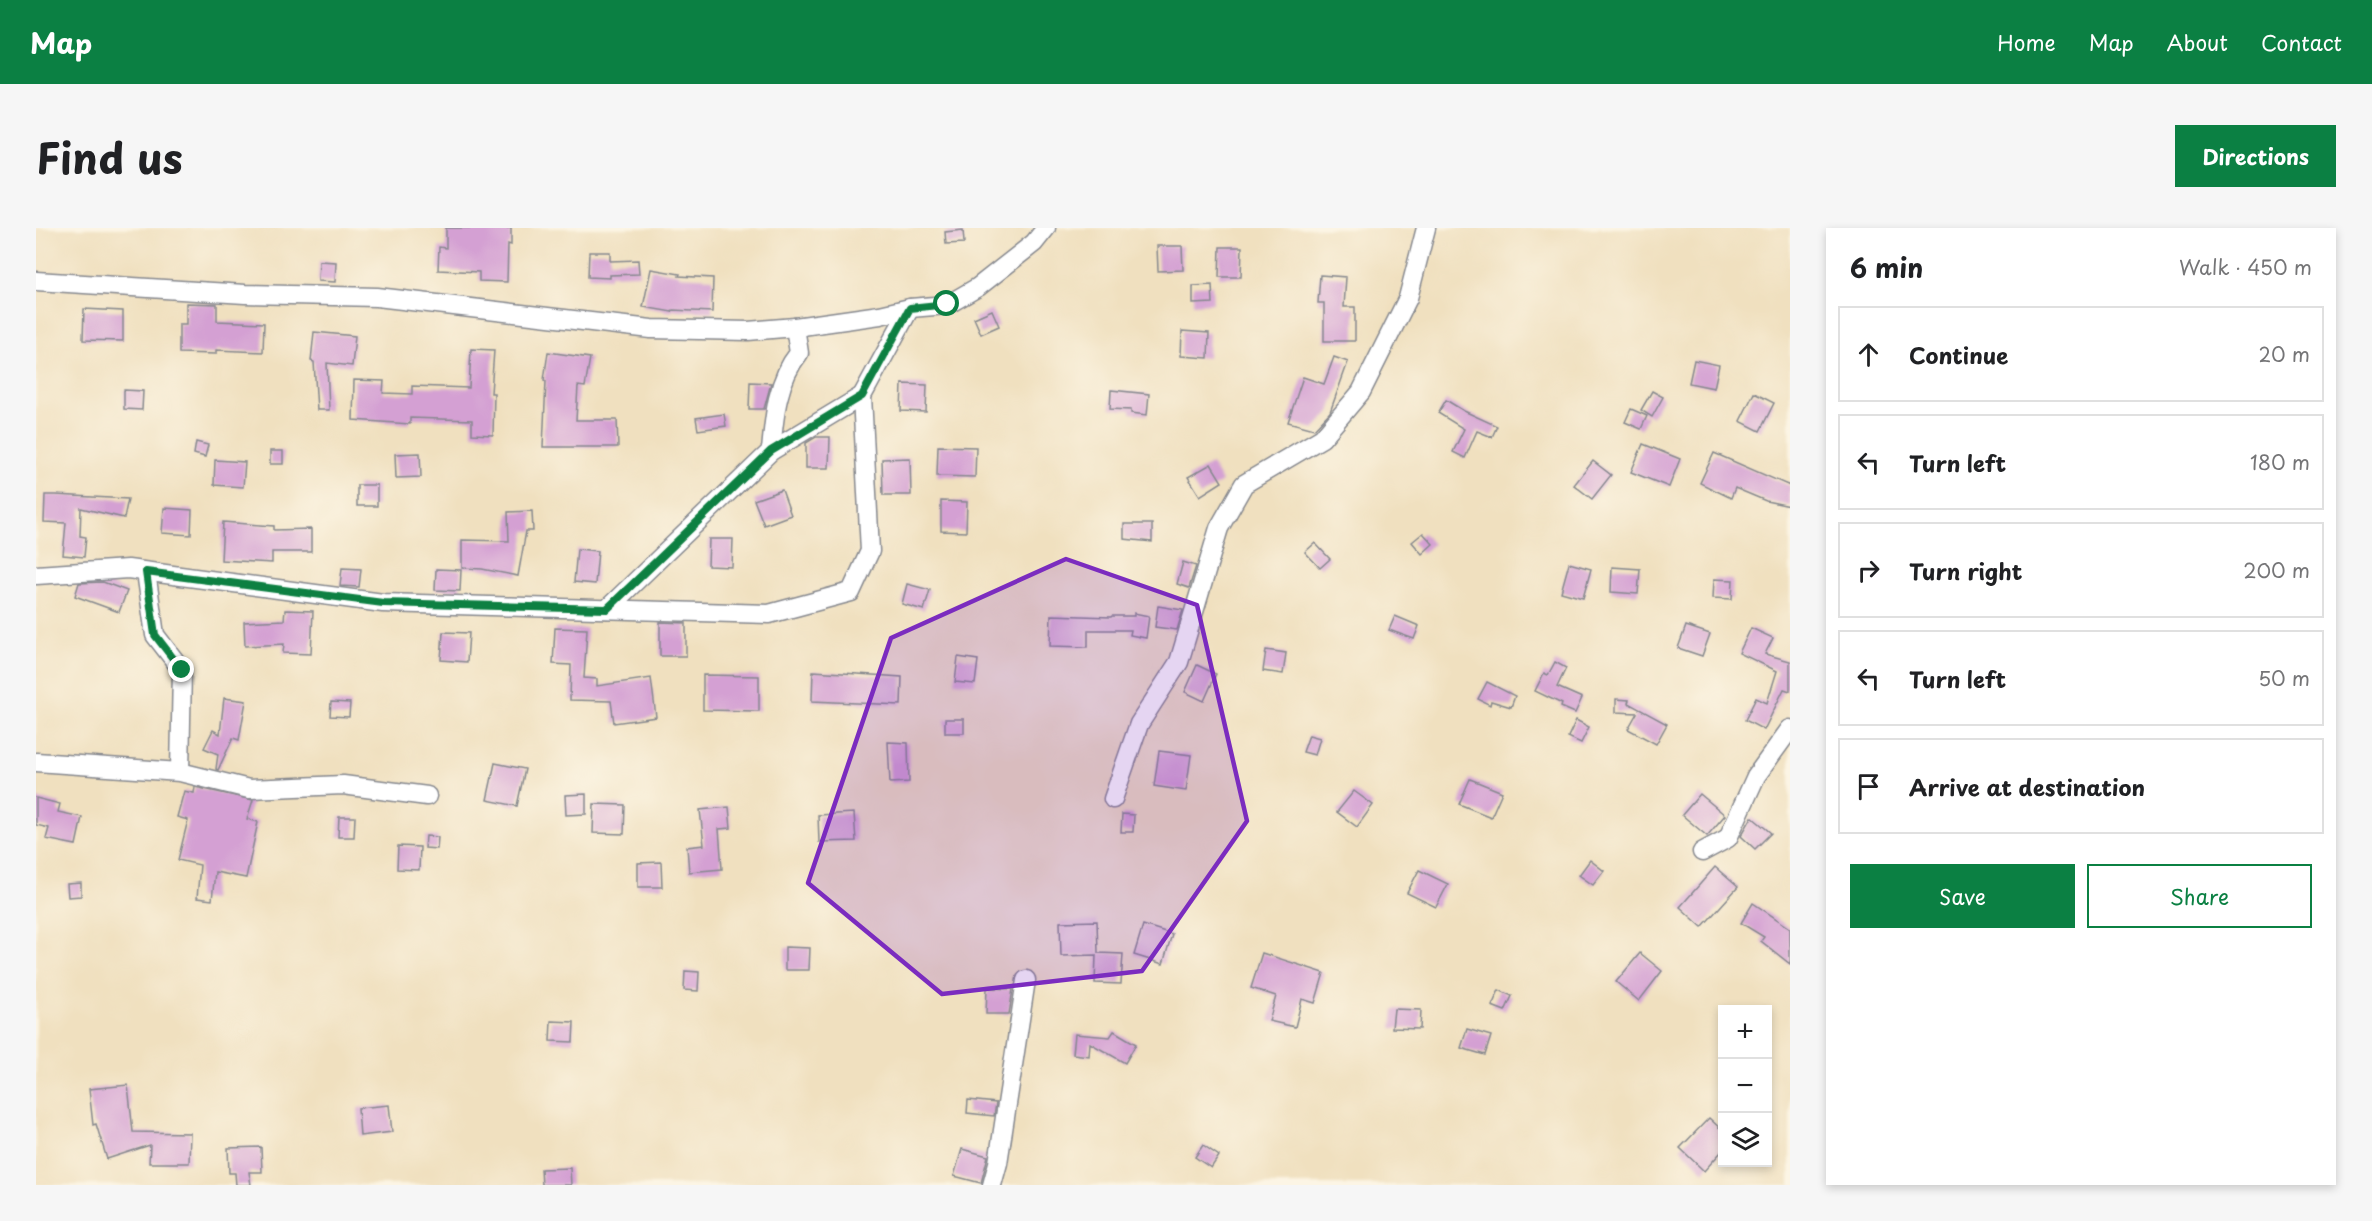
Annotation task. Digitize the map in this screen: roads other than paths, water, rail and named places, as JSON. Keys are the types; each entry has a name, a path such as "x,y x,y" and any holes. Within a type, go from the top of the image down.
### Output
{"street":[{"path":"36,281 245,294 377,297 651,328 748,331 795,327 947,304 978,287 1034,243 1046,228"},
{"path":"1113,799 1139,724 1179,662 1219,528 1244,484 1322,438 1361,392 1408,298 1426,228"},
{"path":"607,609 771,451 862,396 910,308"},
{"path":"880,315 886,352"},
{"path":"771,451 777,405 788,366 799,352 795,327"},
{"path":"36,575 128,569 383,603 769,614 851,592 870,551 862,396"},
{"path":"146,572 155,635 182,670 180,772"},
{"path":"1702,852 1728,838 1756,777 1790,729"},
{"path":"36,762 180,772 249,789 343,785 427,796"},
{"path":"992,1185 998,1163 1026,980"}]}
